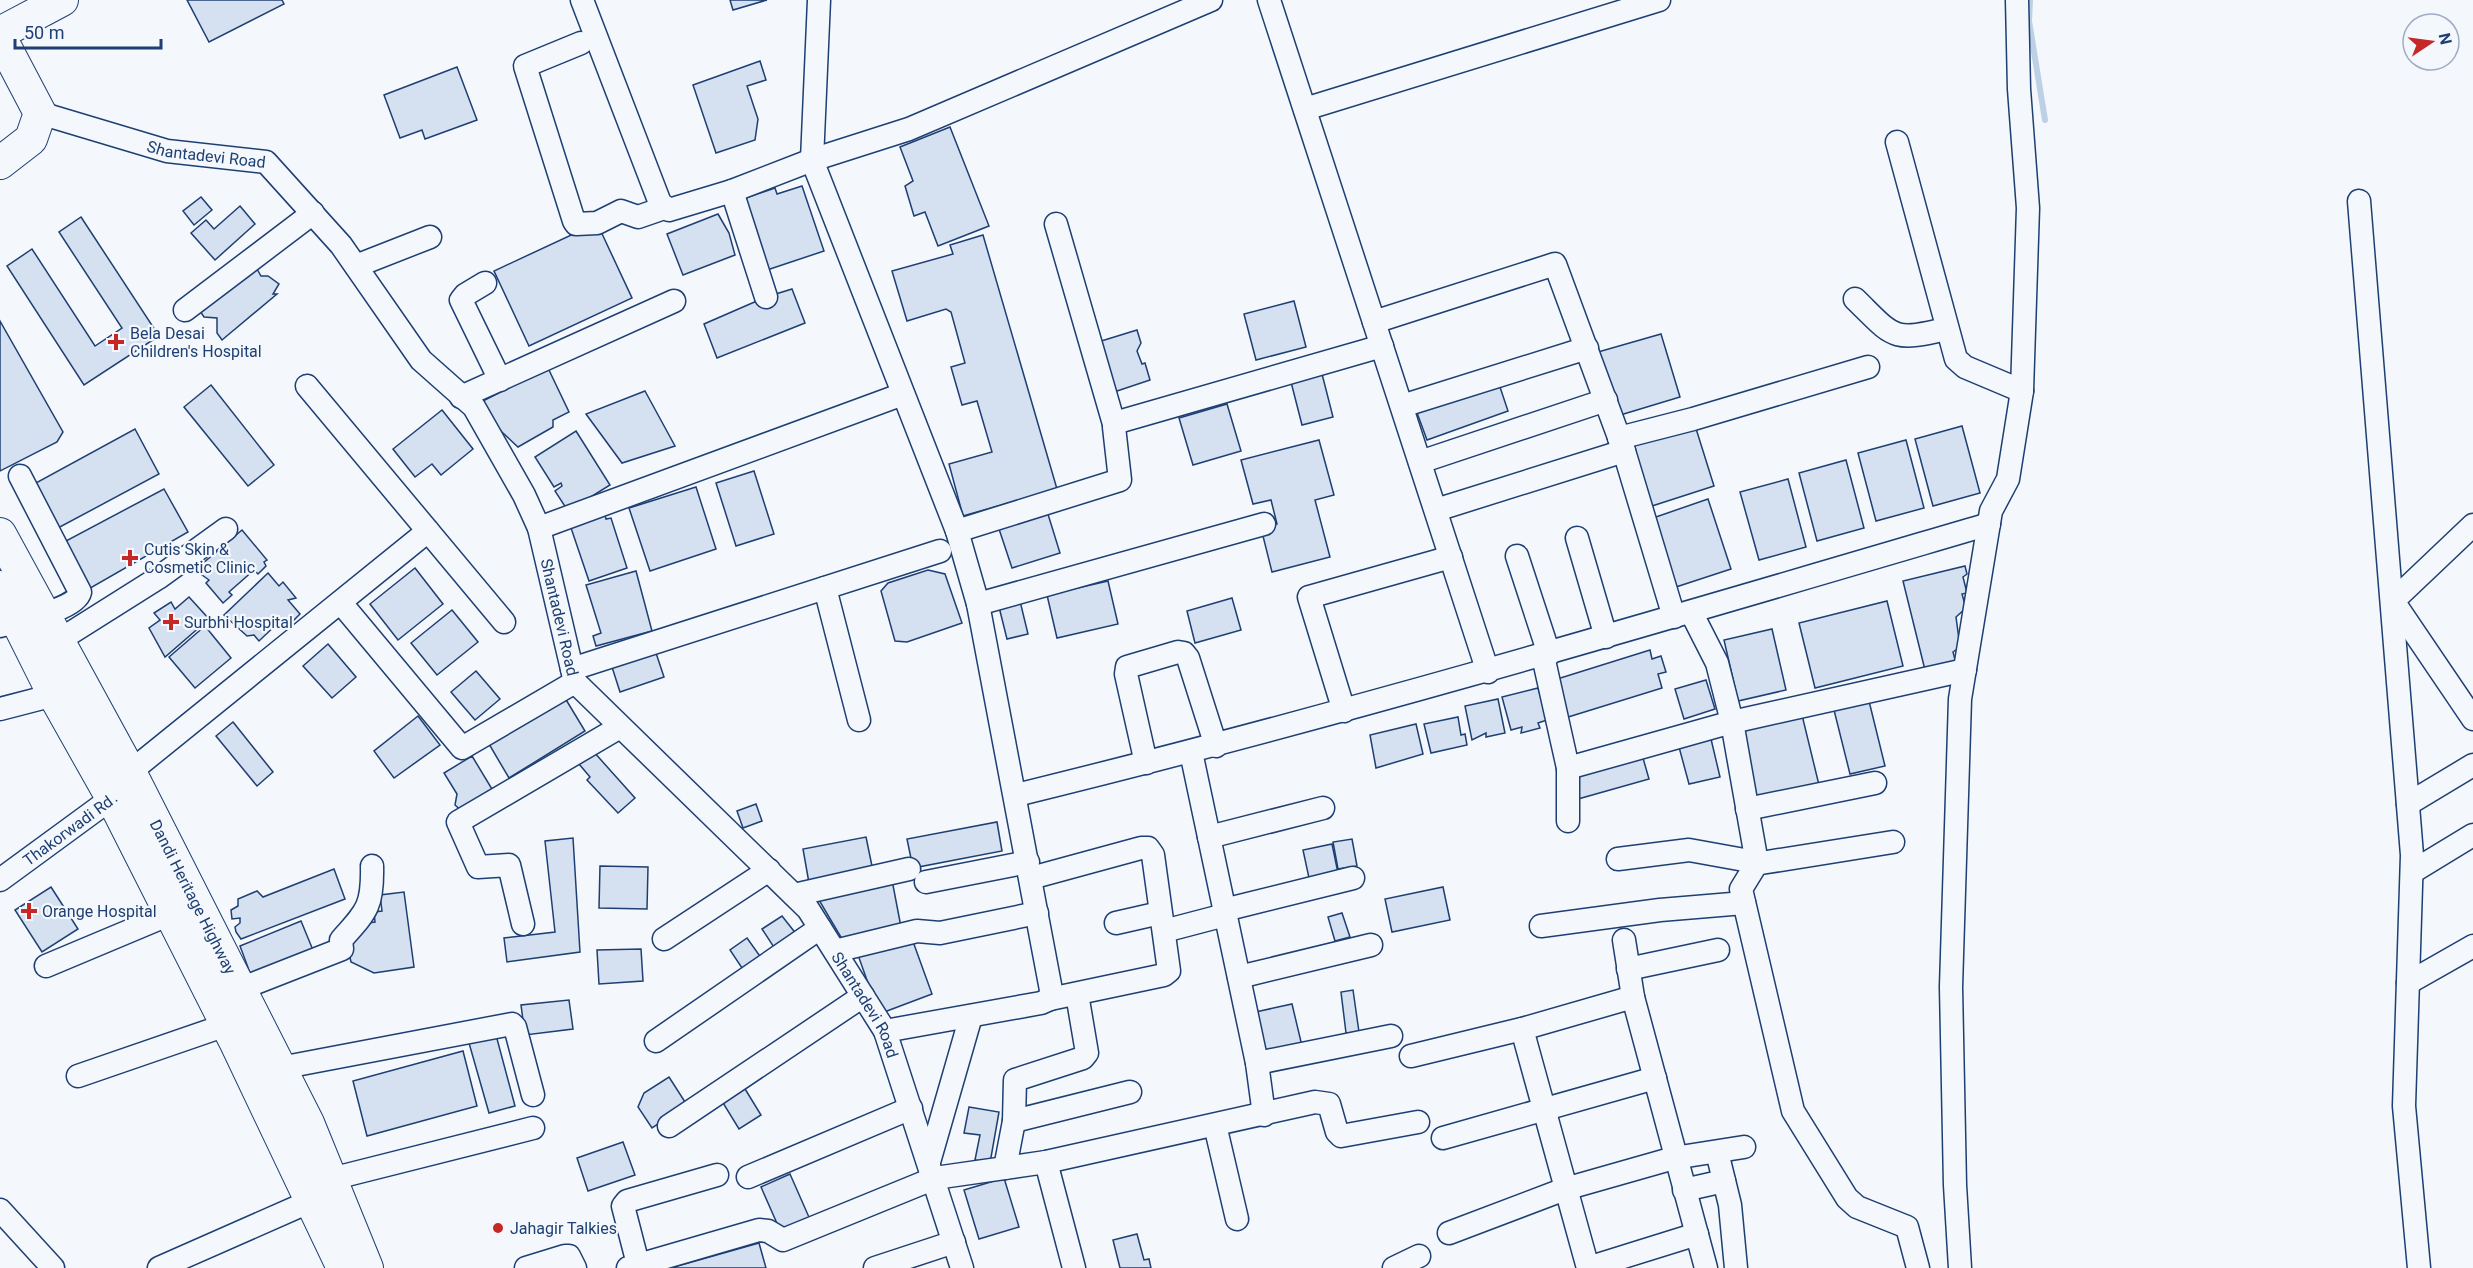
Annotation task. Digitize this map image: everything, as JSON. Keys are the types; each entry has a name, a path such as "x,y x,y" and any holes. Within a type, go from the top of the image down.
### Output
{"highway":[{"path":"0,163 31,139 40,113 0,35 62,0"},
{"name":"Dandi Heritage Highway","path":"0,534 54,695 112,798 226,1025 321,1190 355,1266"},
{"name":"Dandi Heritage Highway","path":"0,586 130,772 308,1123 321,1190"}],"street":[{"path":"582,0 663,208"},
{"path":"819,0 812,160 957,531 978,604 1016,795 1051,990 1050,999"},
{"path":"581,43 525,66 576,224 597,223 621,211 638,217 663,208 676,209 732,191 812,160 909,129 1211,0"},
{"path":"1269,0 1488,672"},
{"path":"1305,109 1659,0"},
{"path":"1960,1268 1955,1196 1951,987 1960,699 1991,512 2010,471 2022,391 2028,208 2018,78 2016,0"},
{"name":"Shantadevi Road","path":"40,113 167,151 266,162 313,213 356,266 421,360 474,407 524,495 539,528 573,675 620,727 808,909 885,1031 962,1268"},
{"path":"1897,142 1956,359 1965,367 2022,391"},
{"path":"732,191 766,297"},
{"path":"2359,201 2393,601 2412,872 2404,1106 2419,1268"},
{"path":"184,310 313,213"},
{"path":"957,531 1120,480 1114,424 1056,224"},
{"path":"356,266 430,237"},
{"path":"1374,322 1555,264 1682,614 1716,663 1732,722 1756,863 1742,885 1744,903 1796,1117 1851,1203 1907,1227 1918,1268"},
{"path":"485,283 461,300 500,380"},
{"path":"1855,299 1889,333 1900,337 1946,329"},
{"path":"461,397 674,301"},
{"path":"1114,424 1382,346"},
{"path":"1402,406 1587,348"},
{"path":"1436,510 1693,419 1868,367"},
{"path":"307,386 504,622"},
{"path":"539,528 903,394"},
{"path":"1420,462 1606,400"},
{"path":"20,476 80,592 77,599 30,626"},
{"path":"978,604 1264,524"},
{"path":"1016,795 1216,746 1488,672 1989,524"},
{"path":"2393,601 2473,525"},
{"path":"30,626 158,578 226,530"},
{"name":"Thakorwadi Rd.","path":"0,880 112,798 130,772 428,531"},
{"path":"1577,538 1606,637"},
{"path":"341,603 462,748 573,675 940,551"},
{"path":"1517,556 1546,655 1568,768 1569,821"},
{"path":"1344,711 1309,597 1451,557"},
{"path":"825,588 859,720"},
{"path":"2393,601 2473,719"},
{"path":"1146,763 1126,674 1127,667 1178,652 1184,653 1188,658 1216,746"},
{"path":"1568,768 1732,722 1965,670"},
{"path":"0,709 54,695"},
{"path":"523,924 509,865 478,867 458,822 620,727"},
{"path":"1191,752 1257,1063 1264,1115"},
{"path":"2408,804 2473,765"},
{"path":"1748,809 1875,783"},
{"path":"1209,837 1323,808"},
{"path":"2412,872 2473,835"},
{"path":"1618,859 1689,850 1756,863 1893,842"},
{"path":"794,895 918,876 1029,870 1148,848 1154,855 1169,962 1169,971 1164,975 972,1016 885,1031"},
{"path":"240,989 342,949 341,940 366,912 373,894 372,866"},
{"path":"664,939 770,870"},
{"path":"1116,923 1162,922 1225,913 1353,878"},
{"path":"1542,926 1660,910 1744,903"},
{"path":"46,966 170,914"},
{"path":"835,951 917,931 940,933 1037,914"},
{"path":"656,1041 820,928"},
{"path":"1624,940 1633,997 1674,1158 1706,1268"},
{"path":"1239,977 1371,945"},
{"path":"2408,983 2473,946"},
{"path":"1628,969 1718,950"},
{"path":"1005,1168 1014,1121 1015,1080 1083,1058 1087,1053 1077,994"},
{"path":"669,1126 863,996"},
{"path":"1411,1056 1522,1029 1633,997"},
{"path":"932,1170 972,1016"},
{"path":"280,1068 512,1024 515,1027 533,1095"},
{"path":"78,1076 226,1025"},
{"path":"1522,1029 1588,1268 1697,1233"},
{"path":"1257,1063 1391,1036"},
{"path":"1443,1138 1655,1078"},
{"path":"1014,1121 1130,1092"},
{"path":"717,1175 627,1202 623,1206 633,1266 759,1230 768,1231 783,1240 932,1170 1005,1168 1046,1161 1323,1102 1329,1104 1337,1132 1341,1136 1418,1122"},
{"path":"748,1177 911,1108"},
{"path":"1215,1125 1237,1219"},
{"path":"159,1268 321,1190 533,1128"},
{"path":"1449,1233 1565,1190 1674,1158 1744,1148"},
{"path":"1717,1152 1730,1205 1736,1268"},
{"path":"1046,1161 1074,1268"},
{"path":"1684,1190 1724,1181"},
{"path":"0,1210 53,1268"},
{"path":"875,1268 954,1242"},
{"path":"526,1268 565,1256 569,1257 575,1268"},
{"path":"1394,1268 1419,1256"}],"building":[{"path":"187,0 282,0 284,4 209,42"},
{"path":"730,0 767,0 733,10"},
{"path":"760,61 766,80 747,86 758,119 755,140 716,153 693,85"},
{"path":"457,67 477,120 425,139 422,130 400,138 384,95"},
{"path":"950,127 989,226 938,246 925,212 914,216 905,186 913,181 900,147"},
{"path":"802,186 824,251 767,270 743,199 775,188 777,194"},
{"path":"201,197 212,210 194,225 183,211"},
{"path":"240,206 255,224 215,260 191,233 206,220 214,229"},
{"path":"718,214 729,233 735,255 683,275 667,234"},
{"path":"81,217 159,336 84,385 7,266 32,249 95,346 122,328 59,232"},
{"path":"597,223 632,298 529,346 494,271"},
{"path":"983,235 1057,489 963,516 949,464 992,452 977,401 962,405 951,367 965,363 951,312 946,309 907,321 892,271 953,254 950,245"},
{"path":"257,269 261,276 268,276 279,284 273,294 277,294 222,340 217,333 217,318 204,317 200,311"},
{"path":"792,289 805,323 717,358 704,324 766,297"},
{"path":"1294,301 1306,347 1256,360 1244,314"},
{"path":"0,321 63,432 57,442 0,471"},
{"path":"1137,330 1141,343 1137,351 1142,364 1145,363 1150,380 1114,392 1098,342"},
{"path":"1661,334 1680,397 1617,416 1598,352"},
{"path":"548,368 569,412 553,420 553,427 518,447 491,422 481,402"},
{"path":"1321,370 1333,417 1302,425 1290,378"},
{"path":"1498,381 1508,411 1427,440 1416,410"},
{"path":"211,385 274,465 248,486 184,407"},
{"path":"645,391 675,446 622,463 586,414"},
{"path":"1227,404 1241,451 1193,465 1179,418"},
{"path":"442,410 473,449 441,475 432,464 415,477 393,449"},
{"path":"1693,419 1714,486 1652,506 1631,438"},
{"path":"1962,426 1980,493 1933,506 1915,439"},
{"path":"135,429 159,474 58,528 34,484"},
{"path":"576,431 610,485 568,511 555,491 562,486 561,483 554,487 535,457"},
{"path":"1319,440 1334,495 1315,500 1330,557 1272,572 1261,528 1277,524 1271,500 1253,504 1241,460"},
{"path":"1906,440 1924,508 1876,521 1858,453"},
{"path":"1846,460 1864,528 1817,541 1799,473"},
{"path":"754,471 774,534 736,546 716,483"},
{"path":"1788,479 1806,547 1759,560 1740,492"},
{"path":"696,487 716,549 650,571 629,508"},
{"path":"164,489 188,532 87,590 64,542"},
{"path":"1708,499 1731,569 1676,587 1653,518"},
{"path":"604,511 606,519 611,518 627,568 589,581 569,522"},
{"path":"1047,511 1060,553 1012,568 998,526"},
{"path":"242,530 267,560 264,562 266,566 258,574 254,570 229,592 232,595 223,603 206,583 209,580 195,570"},
{"path":"1965,566 1967,574 1963,577 1967,593 1962,594 1966,608 1956,617 1960,647 1953,652 1957,667 1926,674 1903,581"},
{"path":"415,568 443,604 398,640 370,604"},
{"path":"928,570 945,574 962,623 907,642 895,641 881,591 888,583"},
{"path":"636,571 652,631 596,646 593,636 601,633 586,585"},
{"path":"268,573 279,586 283,582 296,598 288,600 300,614 290,624 279,622 259,641 254,635 247,636 224,615"},
{"path":"1108,581 1118,624 1057,638 1047,595"},
{"path":"189,597 209,619 165,657 149,628 160,620 154,613 171,602 175,609"},
{"path":"1019,597 1028,634 1007,639 998,603"},
{"path":"1232,598 1241,630 1195,643 1187,611"},
{"path":"1887,601 1903,666 1815,688 1799,623"},
{"path":"452,610 478,642 437,675 411,643"},
{"path":"205,626 231,658 195,688 169,657"},
{"path":"1772,629 1786,690 1738,701 1724,640"},
{"path":"328,644 356,677 332,698 303,666"},
{"path":"1650,650 1652,659 1661,656 1666,672 1658,674 1662,688 1565,718 1554,680"},
{"path":"656,653 664,677 620,692 612,667"},
{"path":"476,671 500,699 475,720 451,692"},
{"path":"1706,680 1715,709 1684,719 1675,689"},
{"path":"1538,688 1547,720 1538,723 1540,728 1521,733 1522,727 1511,730 1502,697"},
{"path":"1868,697 1885,766 1850,774 1833,706"},
{"path":"565,698 585,731 509,778 489,744"},
{"path":"1498,699 1505,733 1486,737 1486,733 1472,740 1465,706"},
{"path":"1802,715 1819,785 1757,800 1739,730"},
{"path":"418,716 440,745 394,778 374,751"},
{"path":"1458,717 1461,735 1465,734 1467,745 1431,753 1424,724"},
{"path":"233,722 273,772 257,786 216,736"},
{"path":"1416,724 1423,754 1376,768 1370,735"},
{"path":"1711,739 1720,777 1689,784 1679,747"},
{"path":"593,751 635,798 618,813 587,780 590,777 579,764"},
{"path":"472,756 495,794 463,812 455,805 457,794 444,773"},
{"path":"1643,758 1649,779 1578,799 1572,778"},
{"path":"756,804 762,821 743,828 737,811"},
{"path":"997,822 1002,851 913,868 907,839"},
{"path":"866,837 873,871 809,883 803,849"},
{"path":"573,838 580,952 507,962 504,938 555,932 545,841"},
{"path":"1352,839 1357,866 1338,869 1333,842"},
{"path":"1332,844 1338,873 1309,878 1303,850"},
{"path":"600,866 648,867 647,909 599,908"},
{"path":"334,869 345,899 241,939 236,932 235,927 240,923 240,918 232,919 231,910 238,906 238,899 257,891 263,897"},
{"path":"892,880 901,927 842,939 816,895"},
{"path":"51,887 78,929 42,952 15,910"},
{"path":"1443,887 1450,920 1392,932 1385,899"},
{"path":"404,892 414,967 374,973 351,962 346,939 360,924 375,922 374,912 382,911 380,895"},
{"path":"1342,913 1350,937 1335,941 1328,917"},
{"path":"782,916 797,935 777,952 762,929"},
{"path":"301,921 315,955 253,981 240,946"},
{"path":"911,936 932,994 879,1014 858,955"},
{"path":"747,938 762,959 744,971 730,950"},
{"path":"641,949 643,981 599,984 597,950"},
{"path":"1353,990 1359,1032 1346,1033 1341,992"},
{"path":"569,1000 573,1029 525,1035 521,1005"},
{"path":"1292,1004 1302,1046 1261,1056 1251,1013"},
{"path":"496,1035 515,1106 489,1113 469,1043"},
{"path":"463,1051 477,1106 367,1136 353,1081"},
{"path":"669,1077 687,1105 652,1128 638,1107 644,1093"},
{"path":"742,1084 761,1115 739,1129 720,1098"},
{"path":"969,1107 999,1112 990,1163 975,1160 980,1135 964,1133"},
{"path":"623,1142 635,1175 588,1191 577,1158"},
{"path":"790,1174 812,1224 783,1237 761,1187"},
{"path":"1004,1178 1019,1227 979,1239 964,1190"},
{"path":"1137,1234 1144,1260 1149,1259 1151,1268 1120,1268 1113,1240"},
{"path":"759,1243 766,1268 674,1268 674,1267"}],"waterway":[{"path":"2030,0 2029,21 2045,120"}],"place":[{"name":"Bela Desai Children's Hospital","path":"116,342"},
{"name":"Cutis Skin & Cosmetic Clinic","path":"130,558"},
{"name":"Surbhi Hospital","path":"171,622"},
{"name":"Orange Hospital","path":"29,911"},
{"name":"Jahagir Talkies","path":"498,1228"}]}
